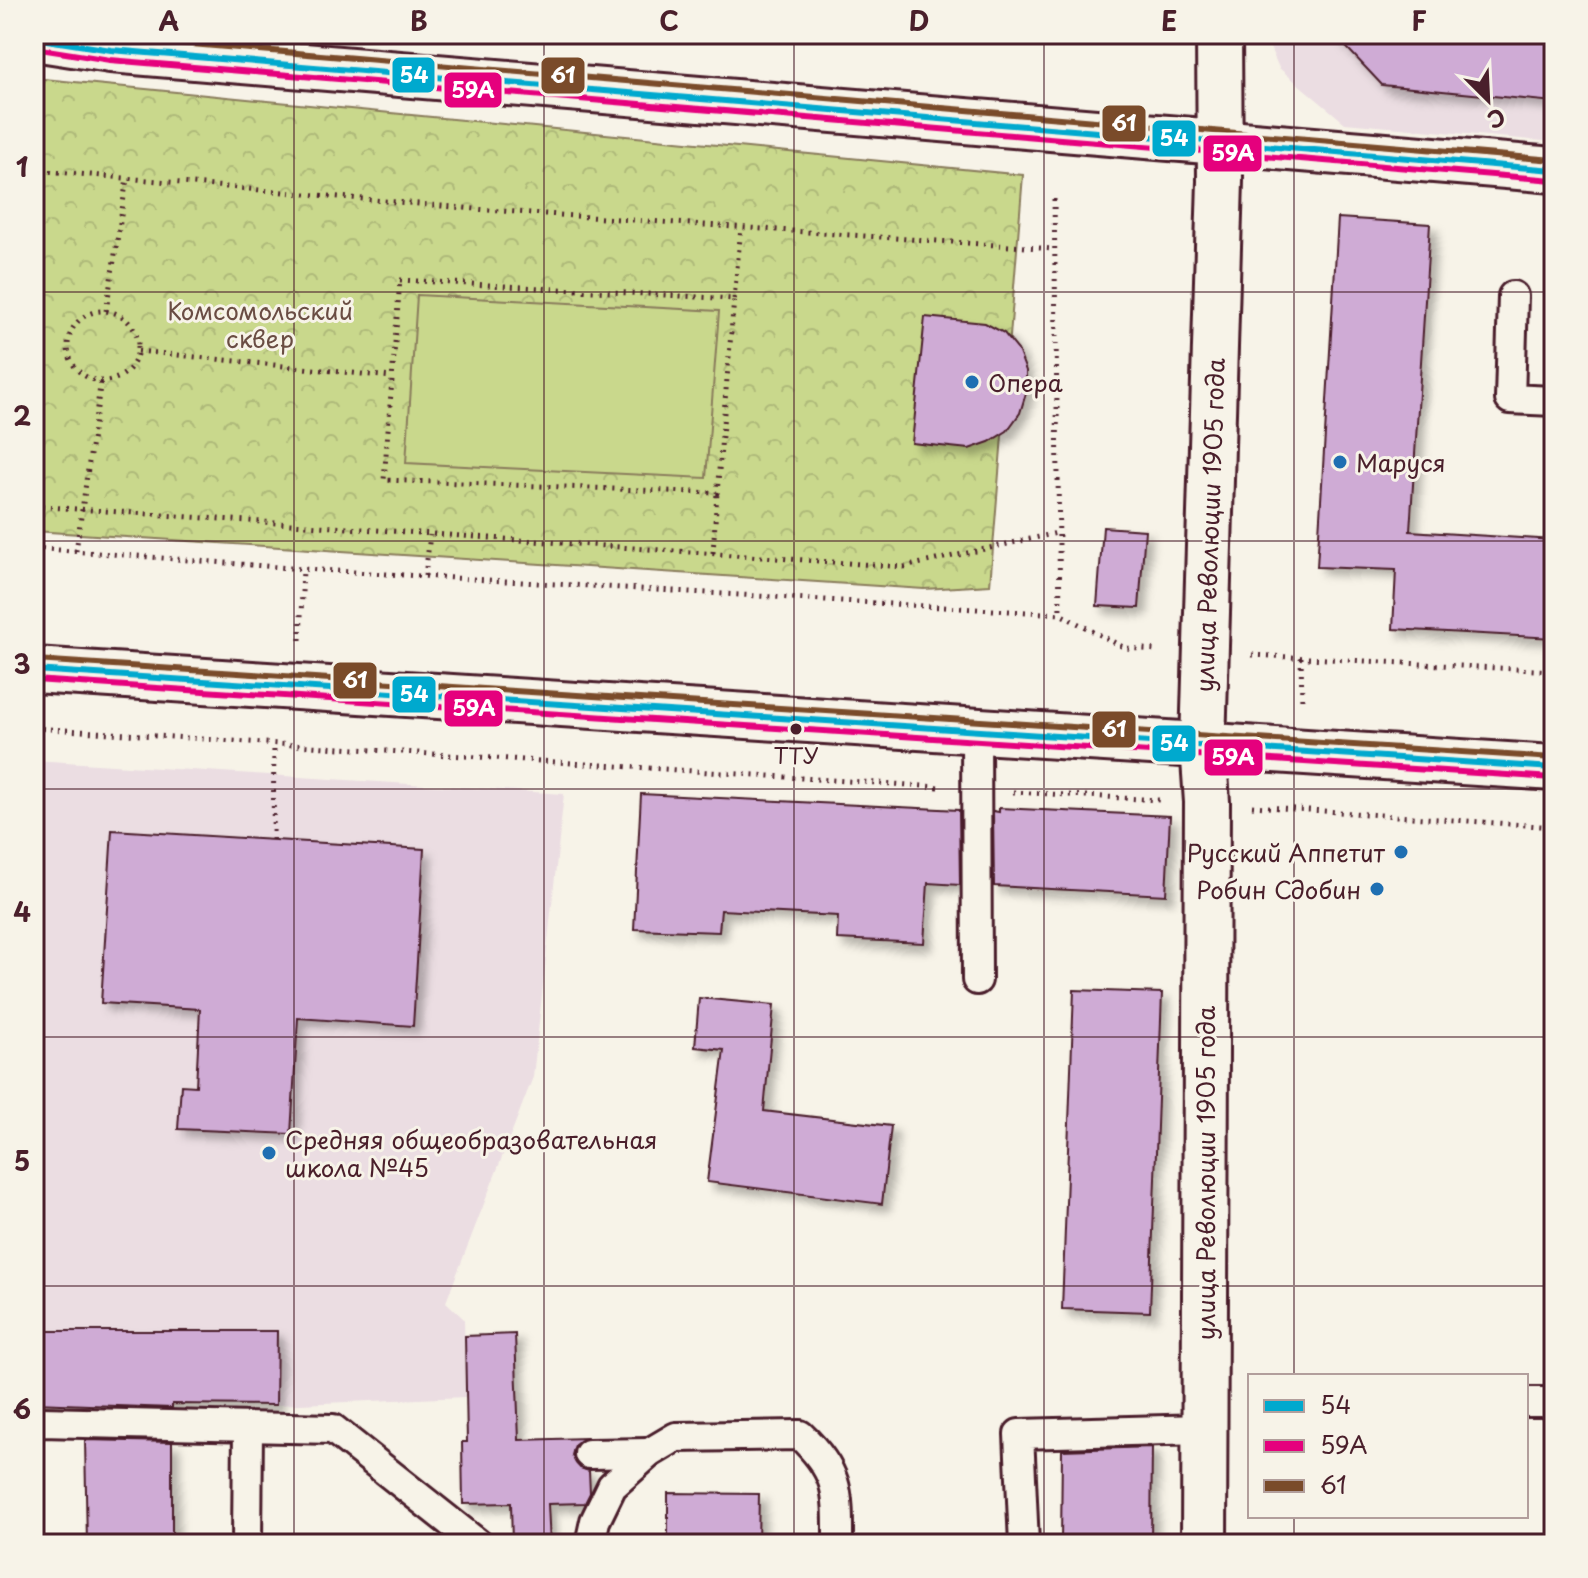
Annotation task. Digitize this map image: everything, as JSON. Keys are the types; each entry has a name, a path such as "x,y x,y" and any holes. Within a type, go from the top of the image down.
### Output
{"main road":[{"name":"улица Революции 1905 года","path":"1204,1544 1207,802 1203,745 1221,140 1219,34"},
{"path":"49,38 111,50 1124,137 1221,140 1554,170"},
{"path":"34,670 1554,768"}],"lane":[{"path":"1513,296 1510,399 1554,401"},
{"path":"976,731 977,980"},
{"path":"1528,1402 1554,1402"},
{"path":"34,1426 41,1422 333,1429 478,1544"},
{"path":"247,1544 248,1428"},
{"path":"1024,1544 1019,1434 1203,1429"},
{"path":"590,1544 601,1487 676,1437 800,1435 820,1453 838,1490 838,1544"},
{"path":"589,1454 649,1453"}],"path":[{"path":"34,170 487,210 1054,249"},
{"path":"106,311 127,178"},
{"path":"1054,199 1060,614"},
{"path":"713,553 741,228"},
{"path":"717,493 384,480 391,377 400,280 734,299"},
{"path":"106,311 127,320 138,339 138,351 128,371 118,378 101,380 84,376 76,368 68,347 75,324 94,312 106,311"},
{"path":"138,351 391,377"},
{"path":"76,551 101,380"},
{"path":"34,506 904,567 1057,533"},
{"path":"425,576 430,535"},
{"path":"34,548 425,576 1060,614 1125,648 1554,671"},
{"path":"34,728 1554,827"},
{"path":"273,840 274,744"}],"shaded area":[{"path":"1264,34 1554,34 1554,142 1345,123 1279,68"},
{"name":"Средняя общеобразовательная школа №45","path":"34,760 564,794 533,1077 446,1302 464,1319 466,1397 276,1405 34,1403"}],"green space":[{"name":"Комсомольский сквер","path":"34,78 1023,175 990,585 924,589 34,531"},
{"path":"417,295 719,311 706,478 406,463"}],"building":[{"path":"1334,34 1554,34 1554,102 1382,85"},
{"path":"1338,218 1430,224 1410,531 1554,540 1554,638 1393,629 1396,570 1317,567"},
{"name":"Опера","path":"925,317 985,323 1004,333 1018,350 1026,371 1026,393 1020,413 1007,431 989,442 969,449 912,443"},
{"path":"1103,527 1145,530 1139,608 1097,606"},
{"path":"641,794 959,810 960,885 928,883 924,943 837,939 838,916 721,910 719,932 634,929"},
{"path":"999,808 1170,816 1166,895 994,886 993,811 999,812"},
{"path":"112,830 424,849 413,1026 298,1018 291,1134 178,1129 181,1085 196,1086 200,1009 101,1003"},
{"path":"1074,990 1162,993 1150,1312 1062,1309"},
{"path":"699,998 774,1005 764,1111 891,1126 882,1204 707,1182 724,1050 695,1047"},
{"path":"34,1331 277,1331 276,1405 172,1404 172,1408 34,1403"},
{"path":"515,1334 519,1440 587,1438 575,1445 572,1455 580,1468 589,1471 590,1493 585,1503 548,1504 550,1544 512,1544 511,1503 463,1504 462,1442 467,1442 465,1336"},
{"path":"85,1440 172,1442 172,1544 87,1544"},
{"path":"1152,1447 1151,1544 1061,1544 1062,1450"},
{"path":"668,1493 759,1494 758,1544 668,1544"}],"transit line":[{"name":"61","path":"73,34 1554,160"},
{"name":"54","path":"34,38 111,50 1554,170"},
{"name":"59А","path":"34,48 110,60 1553,180"},
{"name":"61","path":"35,660 1554,758"},
{"name":"54","path":"34,670 1554,768"},
{"name":"59А","path":"34,680 1553,778"}],"place":[{"name":"Опера","path":"972,382"},
{"name":"Маруся","path":"1340,462"},
{"name":"ТТУ","path":"796,729"},
{"name":"Русский Аппетит","path":"1401,852"},
{"name":"Робин Сдобин","path":"1377,889"},
{"name":"Средняя общеобразовательная школа №45","path":"269,1153"}]}
